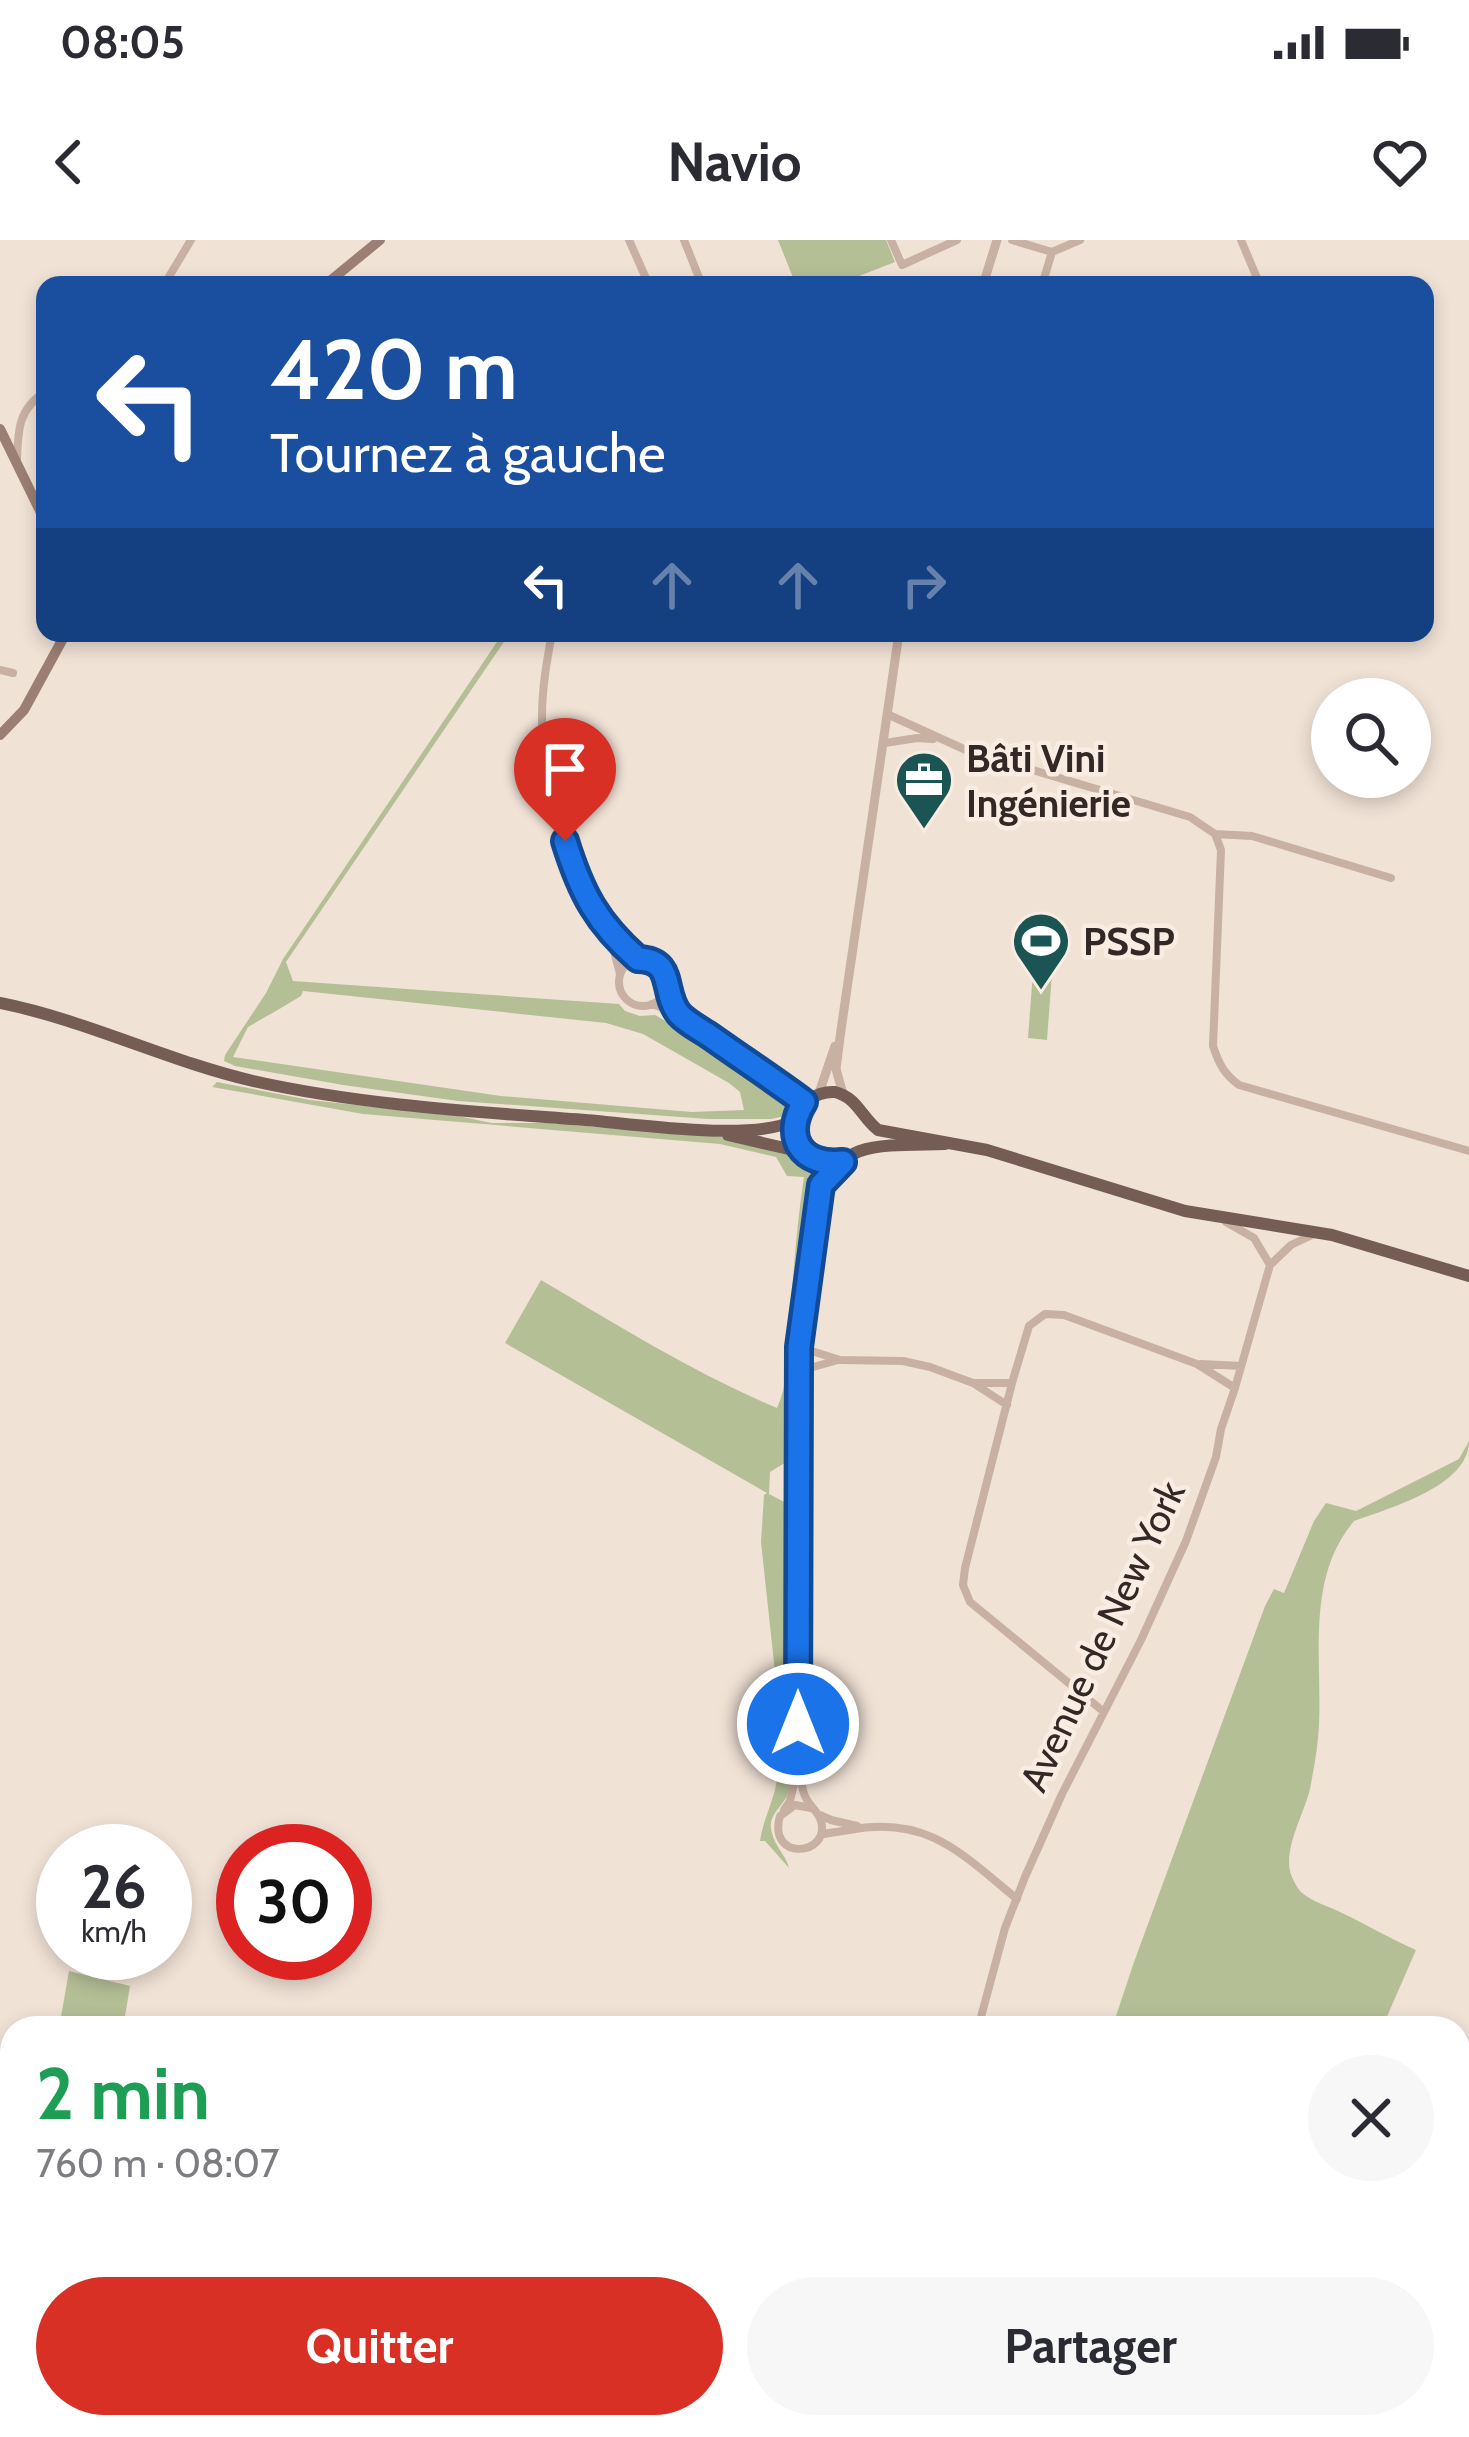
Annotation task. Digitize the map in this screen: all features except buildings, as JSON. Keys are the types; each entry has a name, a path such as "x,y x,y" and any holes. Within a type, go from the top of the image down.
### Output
{"main road":[{"path":"336,276 380,240"},
{"path":"0,429 36,502"},
{"path":"27,482 36,494"},
{"path":"0,735 24,710 59,642"},
{"path":"0,1003 264,1083 386,1102 704,1130 777,1144 822,1162 843,1162 856,1152 867,1121"},
{"path":"704,1130 788,1124 804,1102 819,1093 843,1094 878,1130 987,1150 1154,1203 1322,1233 1469,1276"},
{"path":"795,1119 795,1136 808,1156"},
{"path":"856,1152 945,1144"}],"street":[{"path":"169,276 190,240"},
{"path":"629,240 645,276"},
{"path":"684,240 698,276"},
{"path":"891,240 902,265 957,240"},
{"path":"985,276 997,240"},
{"path":"1012,240 1052,252 1080,240"},
{"path":"1241,240 1256,276"},
{"path":"1047,276 1052,252"},
{"path":"17,462 19,421 36,398"},
{"path":"550,642 542,716 545,764 572,866 610,934 638,959"},
{"path":"843,1094 836,1070 898,642"},
{"path":"0,670 13,673"},
{"path":"889,715 966,750 1190,817 1215,835 1221,850 1214,1046 1226,1076 1239,1085 1469,1151"},
{"path":"885,743 940,739"},
{"path":"1215,835 1252,836 1391,878"},
{"path":"610,934 624,996 637,1005 652,1004 679,1014 804,1102"},
{"path":"620,974 638,959 659,965 679,1014"},
{"path":"652,1004 666,986"},
{"path":"819,1093 841,1030"},
{"path":"808,1156 821,1185 799,1347 798,1766 802,1789 821,1820 820,1835"},
{"path":"821,1185 843,1162"},
{"path":"1213,1217 1254,1238 1270,1265 1291,1245 1322,1233"},
{"name":"Avenue de New York","path":"981,2016 1005,1928 1062,1794 1180,1557 1216,1456 1270,1265"},
{"path":"1104,1712 964,1594 965,1568 1029,1326 1039,1316 1064,1315 1197,1364 1235,1388"},
{"path":"799,1347 840,1360"},
{"path":"799,1371 840,1360 903,1361 973,1383 1007,1405"},
{"path":"1197,1364 1241,1366"},
{"path":"973,1383 1012,1383"},
{"path":"798,1766 790,1801 777,1823 779,1838 798,1850 808,1848 820,1835 859,1827"},
{"path":"784,1810 795,1805 859,1827 904,1828 927,1834 952,1846 1017,1899"}],"green space":[{"path":"778,240 886,240 895,262 859,276 792,276"},
{"path":"497,642 504,642 286,962 293,981 619,1004 625,1011 655,1015 669,1023 786,1100 785,1116 708,1119 458,1101 343,1085 224,1061 283,959","holes":["303,991 606,1023 643,1034 729,1083 740,1092 744,1110 692,1112 501,1096 233,1057 248,1027"]},
{"name":"PSSP","path":"1035,945 1054,947 1047,1040 1028,1038"},
{"path":"217,1082 310,1100 492,1123 721,1137 795,1151 811,1167 814,1184 798,1275 793,1458 770,1472 769,1494 792,1506 793,1770 787,1795 771,1823 789,1868 760,1841 777,1778 775,1672 761,1542 767,1493 505,1343 541,1280 686,1364 777,1408 786,1371 804,1177 787,1176 776,1157 720,1144 363,1114 212,1087"},
{"path":"1469,1441 1466,1457 1442,1483 1354,1521 1339,1543 1323,1593 1317,1749 1289,1867 1305,1895 1416,1950 1387,2016 1116,2016 1265,1606 1274,1589 1284,1593 1314,1521 1326,1503 1356,1511 1459,1459"},
{"path":"67,1980 106,1980 130,1986 125,2016 61,2016"}],"place":[{"name":"Bâti Vini Ingénierie","path":"924,831"},
{"name":"PSSP","path":"1041,992"}],"route":[{"path":"565,841 591,906 610,934 638,959 653,961 664,971 679,1014 804,1102 795,1119 795,1136 806,1155 822,1162 843,1162 821,1185 799,1347 798,1724"}]}
